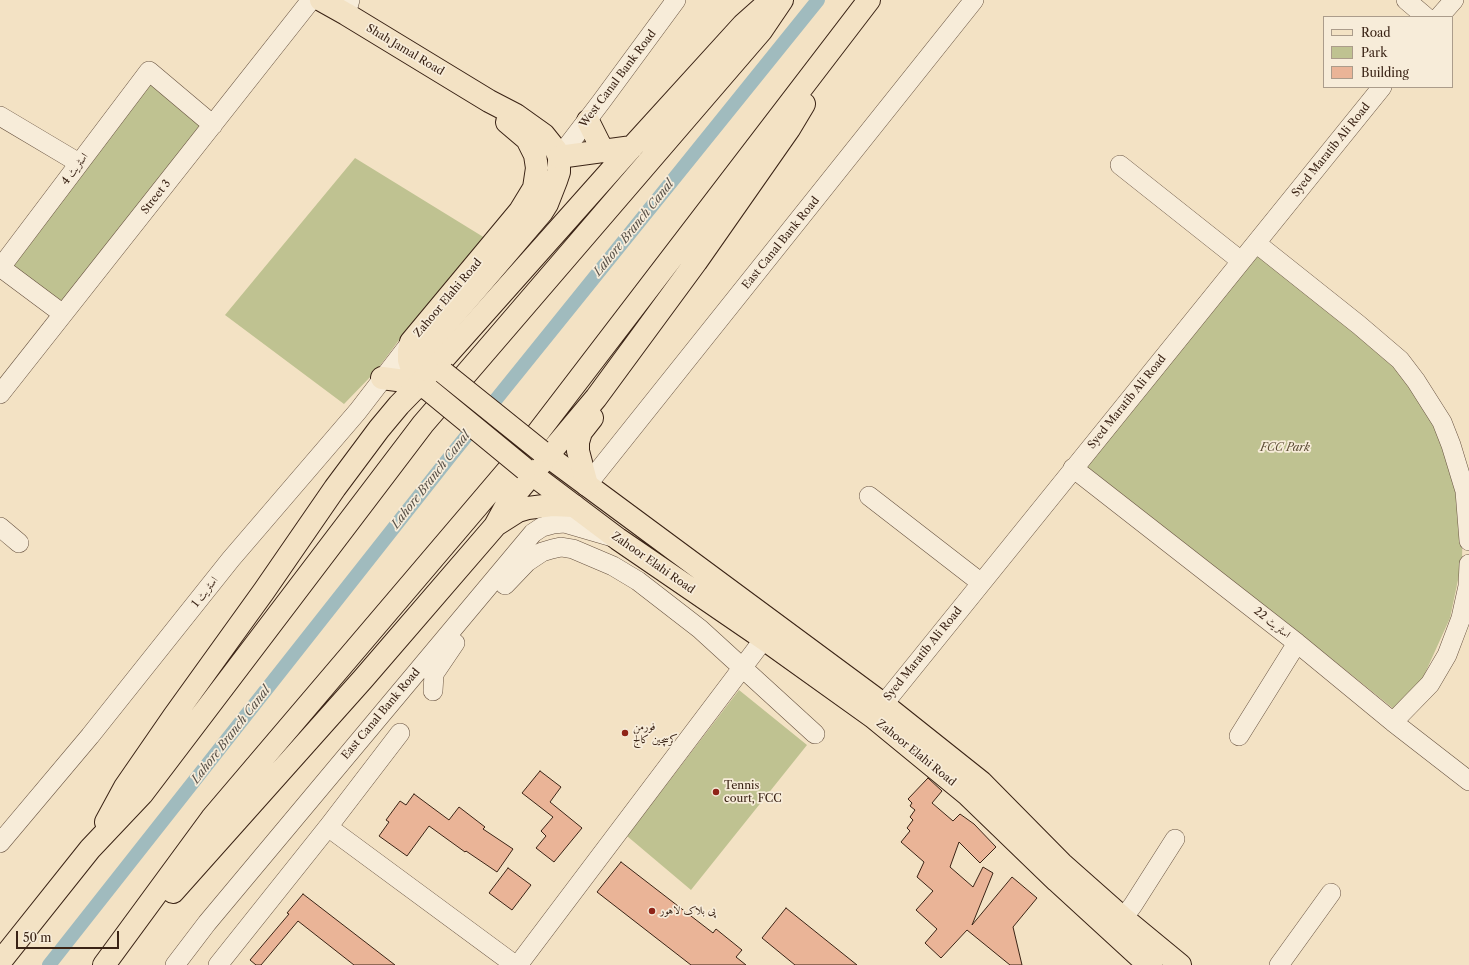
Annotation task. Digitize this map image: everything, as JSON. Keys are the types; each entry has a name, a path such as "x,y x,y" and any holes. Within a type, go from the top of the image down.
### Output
{"main road":[{"name":"Shah Jamal Road","path":"321,0 348,7 489,101"},
{"path":"90,849 125,787 379,429 400,404 425,387 441,370 632,147 743,25 771,0"},
{"path":"0,962 90,849 142,794 423,424 761,31 782,0"},
{"path":"104,965 212,818 520,456 869,0"},
{"path":"109,965 363,679 495,526 507,504 528,472 596,398 696,262 789,129 855,18"},
{"path":"441,370 428,356 429,344 542,212 547,204 559,172 559,157 552,144 533,126 489,101"},
{"name":"Zahoor Elahi Road","path":"489,101 507,122 526,139 532,148 535,155 537,168 534,188 520,211 411,342 409,351 413,373 425,387 528,472 618,539 764,638 878,711 981,782 1062,864 1123,918 1180,965"},
{"path":"588,120 603,151"},
{"path":"559,157 632,147"},
{"name":"Zahoor Elahi Road","path":"441,370 544,453 878,711 1058,881 1150,965"},
{"path":"382,378 425,387"},
{"path":"587,485 578,451 578,442 581,432 595,414 596,398"},
{"path":"495,526 518,511 528,508 552,505 574,506"}],"street":[{"name":"Street 3","path":"0,394 311,0"},
{"name":"West Canal Bank Road","path":"559,157 676,0"},
{"name":"East Canal Bank Road","path":"587,485 974,0"},
{"path":"1406,0 1425,16"},
{"path":"1440,16 1454,0"},
{"name":"اسٹریٹ 4","path":"0,267 149,71 213,125"},
{"name":"Syed Maratib Ali Road","path":"878,711 980,582 1051,497 1381,88"},
{"path":"0,116 79,164"},
{"path":"1120,165 1242,261"},
{"path":"1256,244 1359,325 1400,360 1416,382 1442,422 1451,445 1465,491 1469,541"},
{"path":"0,267 63,314"},
{"name":"اسٹریٹ 1","path":"0,843 90,736 231,558 358,411 411,342"},
{"name":"اسٹریٹ 22","path":"1073,468 1297,643 1393,722 1469,781"},
{"path":"869,496 980,582"},
{"name":"East Canal Bank Road","path":"175,965 207,923 533,533 548,525 564,523 618,539"},
{"path":"0,527 19,543"},
{"path":"433,691 433,680 437,668 455,644 517,570 542,552 561,547 573,549 586,554 613,566 638,581 700,629 815,734"},
{"path":"1393,722 1430,684 1447,654 1461,618 1468,586 1469,564"},
{"path":"328,827 516,965 764,638"},
{"path":"1239,736 1297,643"},
{"path":"218,965 328,827 400,733"},
{"path":"1123,918 1133,905 1175,839"},
{"path":"1279,965 1331,893"}],"green space":[{"path":"149,71 213,125 63,314 1,267"},
{"path":"355,158 485,238 405,332 376,371 344,404 225,315"},
{"name":"FCC Park","path":"1257,253 1404,372 1438,427 1463,513 1462,561 1450,618 1422,680 1395,710 1301,634 1086,466"},
{"name":"Tennis court, FCC","path":"739,690 807,745 691,890 627,836"}],"building":[{"path":"540,771 561,787 550,802 582,828 554,862 536,848 546,836 541,831 553,817 522,793"},
{"path":"928,778 942,791 932,803 953,821 960,814 974,824 996,847 980,863 959,842 950,867 973,887 983,867 993,873 972,925 1012,877 1037,898 1013,927 1022,965 1010,965 967,930 941,958 925,943 937,929 916,910 933,891 917,877 924,862 901,842 910,831 907,828 913,820 910,817 915,810 910,806 912,803 908,799"},
{"path":"414,794 449,820 459,807 485,827 483,829 513,849 497,872 466,851 465,852 429,826 407,856 379,836 389,822 386,820 400,801 406,805"},
{"name":"پی بلاک لاہور","path":"621,862 713,933 716,929 742,950 736,957 746,965 691,965 597,892"},
{"path":"508,868 531,885 512,910 489,893"},
{"path":"303,894 395,965 354,965 298,921 261,965 256,965 250,960 289,914 287,913"},
{"path":"786,908 857,965 795,965 762,938"}],"waterway":[{"name":"Lahore Branch Canal","path":"49,965 452,454 818,0"}],"place":[{"name":"فورمن کرسچین کالج","path":"625,733"},
{"name":"Tennis court, FCC","path":"716,792"},
{"name":"پی بلاک لاہور","path":"652,911"}]}
